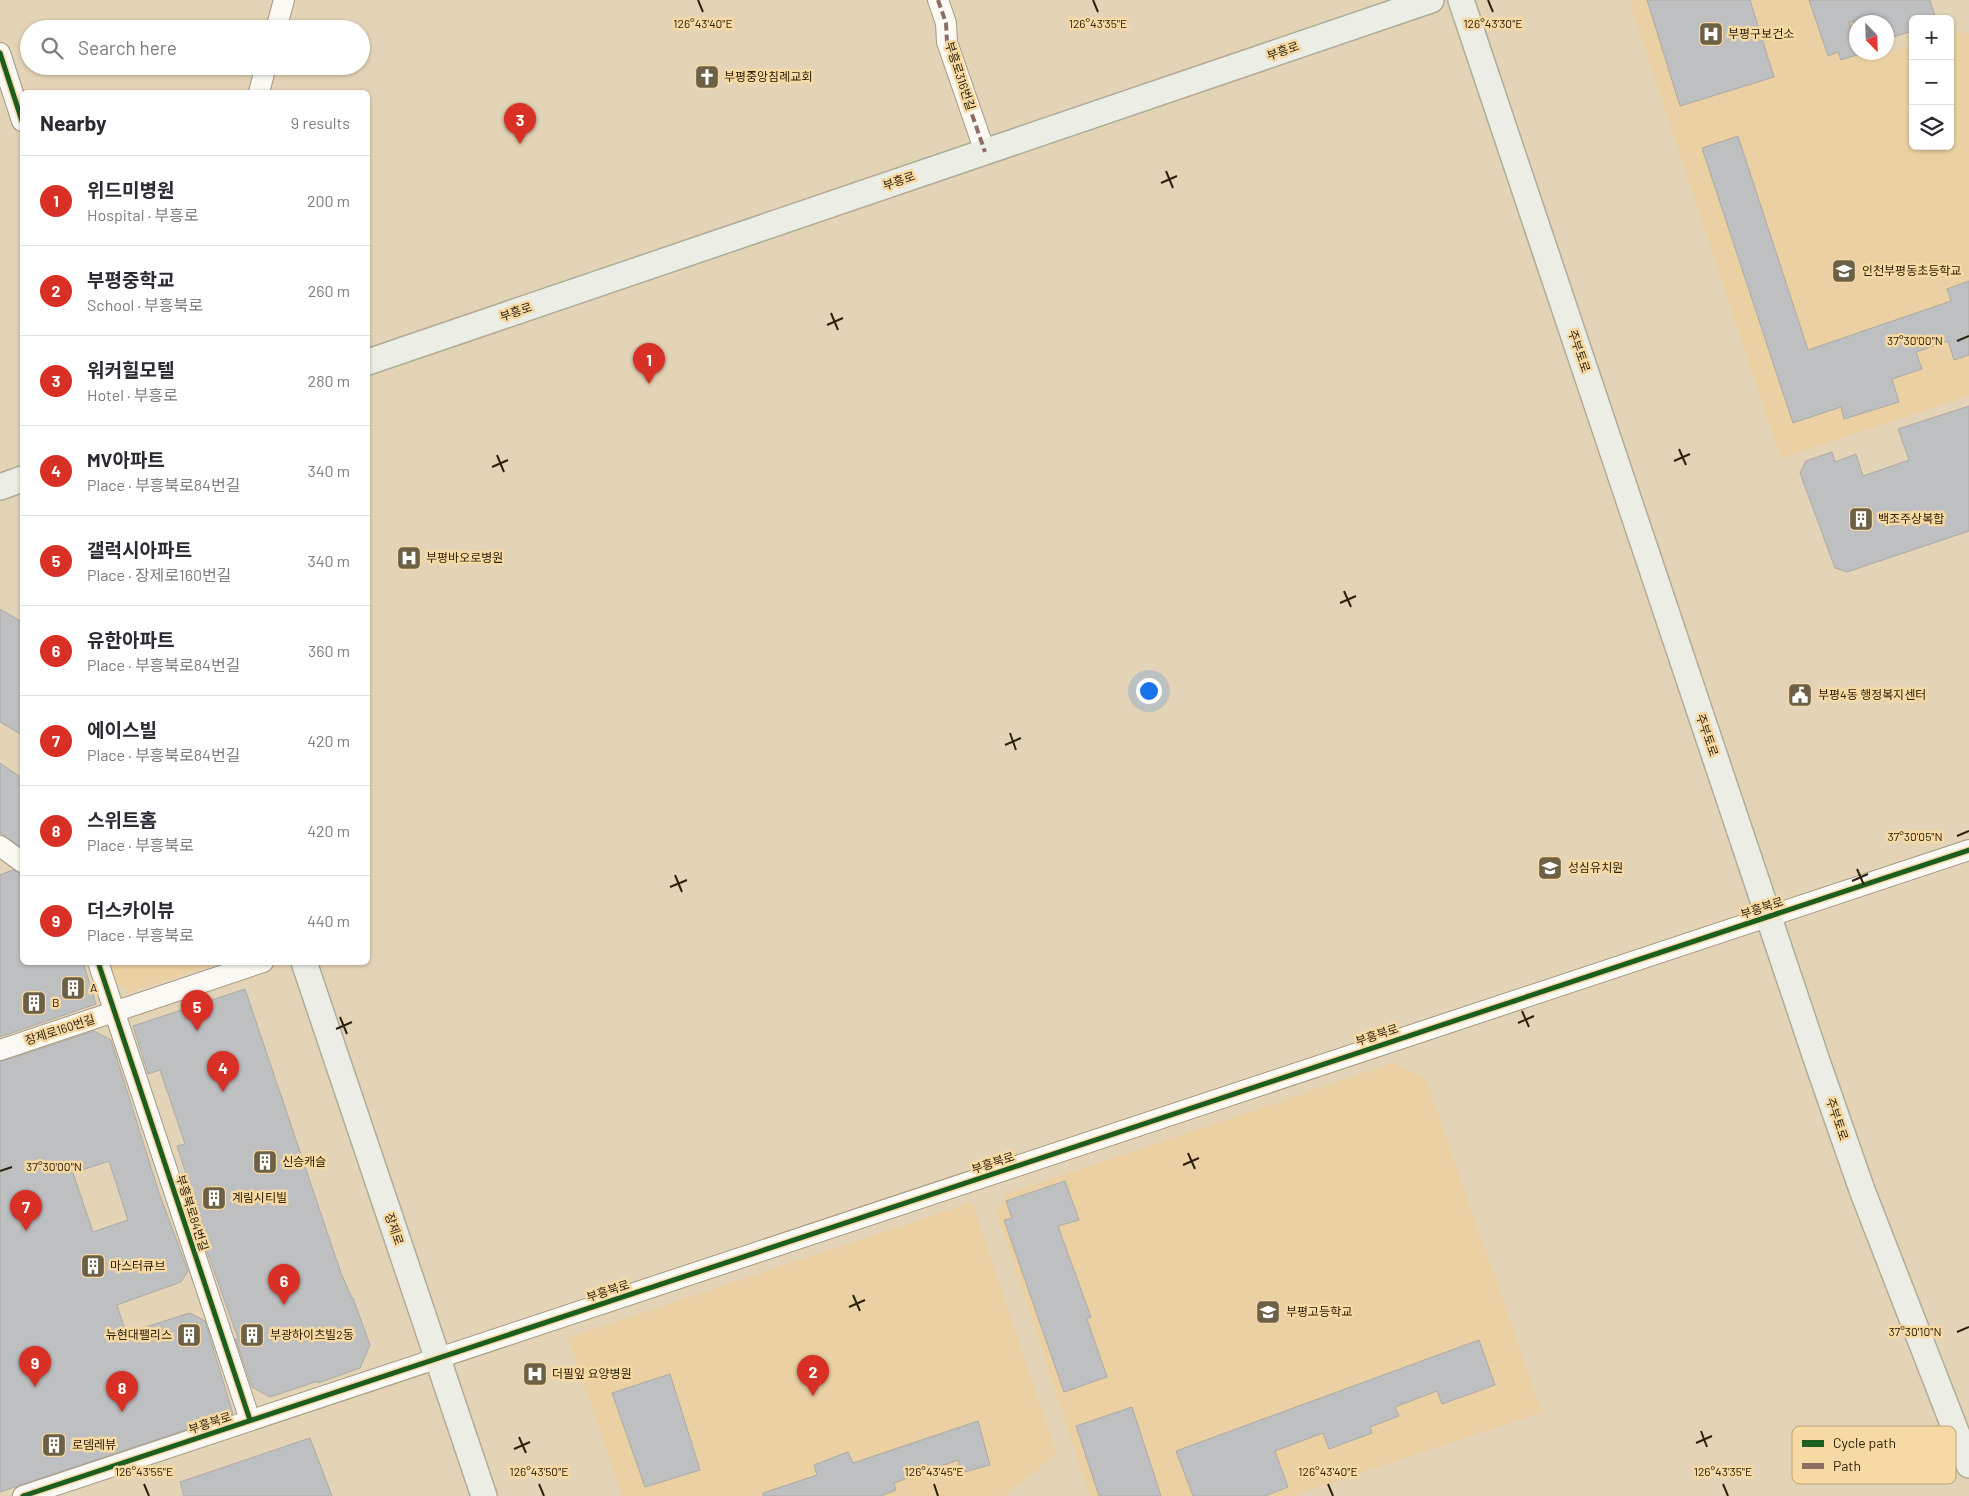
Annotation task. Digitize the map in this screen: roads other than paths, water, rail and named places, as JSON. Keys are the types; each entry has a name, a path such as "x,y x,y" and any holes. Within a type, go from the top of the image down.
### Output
{"main road":[{"name":"부흥로","path":"370,361 1431,0"},
{"name":"주부토로","path":"1461,0 1768,916 1862,1190 1954,1426"},
{"path":"0,487 20,480"},
{"name":"장제로","path":"305,965 484,1496"},
{"name":"주부토로","path":"1956,1432 1969,1465"}],"street":[{"path":"278,20 284,0"},
{"name":"부흥로316번길","path":"938,0 946,23 947,42 985,152"},
{"path":"0,53 20,115"},
{"path":"260,90 264,75"},
{"path":"0,846 20,861"},
{"name":"부흥북로","path":"23,1496 1969,850"},
{"name":"부흥북로84번길","path":"99,965 250,1420"},
{"name":"장제로160번길","path":"0,1050 254,965"}],"place":[{"name":"부평구보건소","path":"1711,34"},
{"name":"부평중앙침례교회","path":"707,77"},
{"name":"워커힐모텔","path":"520,144"},
{"name":"인천부평동초등학교","path":"1844,271"},
{"name":"위드미병원","path":"649,384"},
{"name":"백조주상복합","path":"1861,519"},
{"name":"부평바오로병원","path":"409,558"},
{"name":"부평4동 행정복지센터","path":"1800,695"},
{"name":"성심유치원","path":"1550,868"},
{"name":"A","path":"73,988"},
{"name":"B","path":"34,1003"},
{"name":"갤럭시아파트","path":"197,1031"},
{"name":"MV아파트","path":"223,1092"},
{"name":"신승캐슬","path":"265,1162"},
{"name":"계림시티빌","path":"214,1198"},
{"name":"에이스빌","path":"26,1231"},
{"name":"마스터큐브","path":"93,1266"},
{"name":"유한아파트","path":"284,1305"},
{"name":"부평고등학교","path":"1268,1312"},
{"name":"뉴현대팰리스","path":"189,1335"},
{"name":"부광하이츠빌2동","path":"252,1335"},
{"name":"더필잎 요양병원","path":"535,1374"},
{"name":"더스카이뷰","path":"35,1387"},
{"name":"부평중학교","path":"813,1396"},
{"name":"스위트홈","path":"122,1412"},
{"name":"로뎀레뷰","path":"54,1445"}]}
